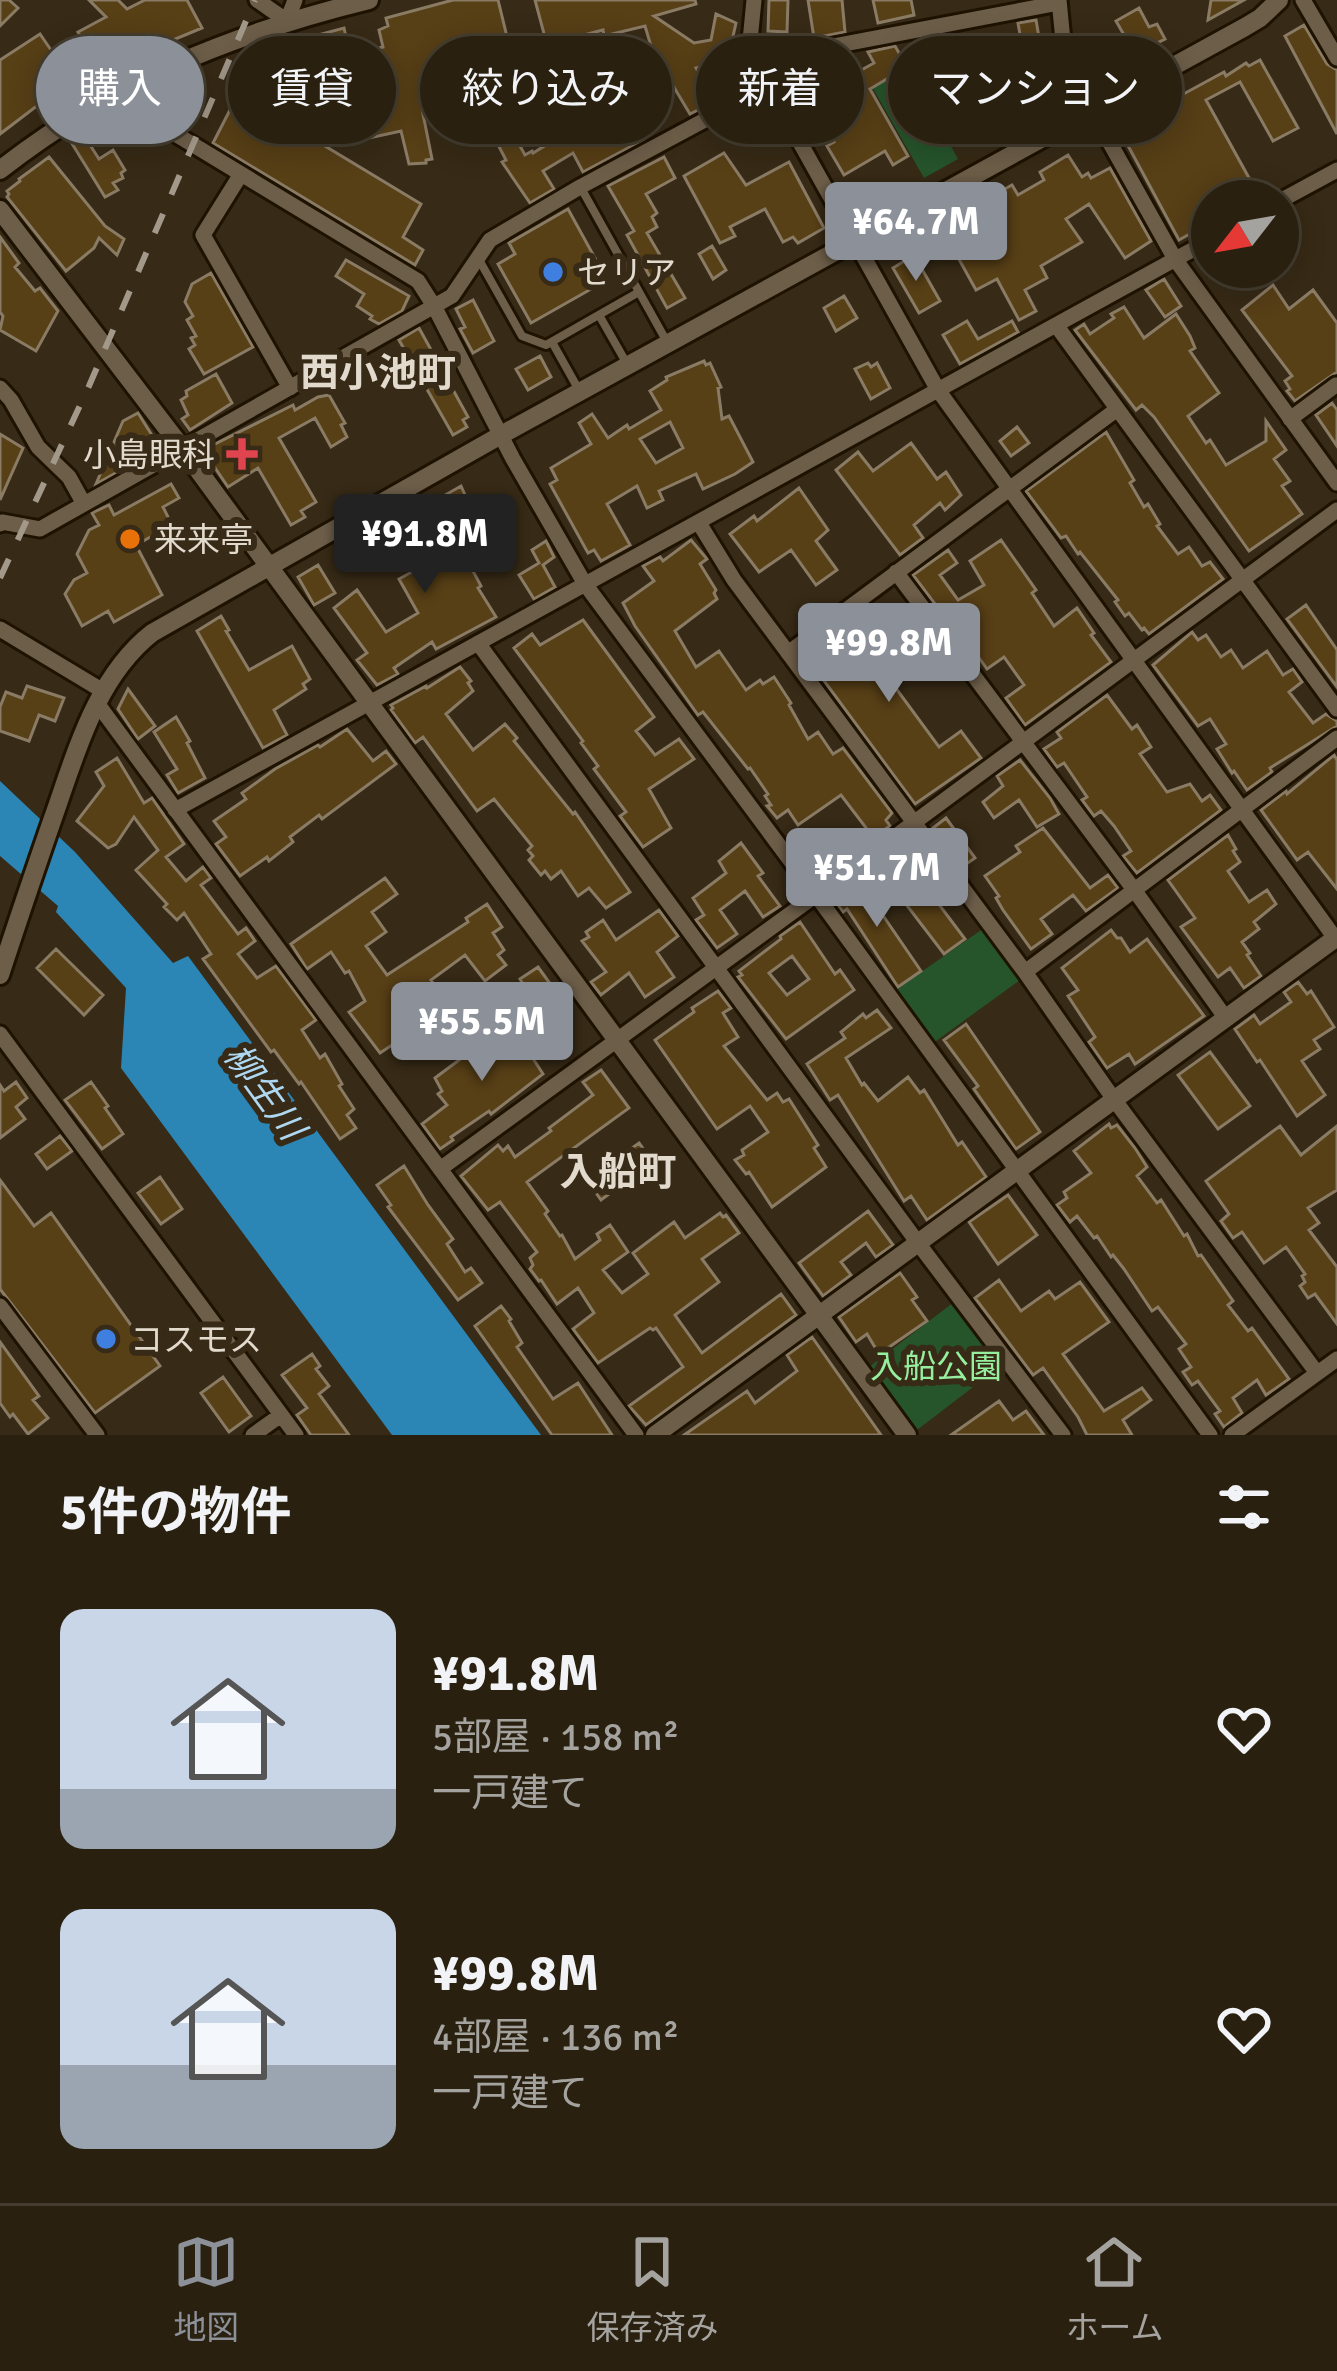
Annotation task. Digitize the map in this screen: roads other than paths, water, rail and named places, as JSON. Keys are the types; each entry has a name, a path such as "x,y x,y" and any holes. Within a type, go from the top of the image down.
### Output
{"street":[{"path":"257,0 287,21"},
{"path":"287,21 295,0"},
{"path":"204,52 287,21 368,0"},
{"path":"750,36 754,0"},
{"path":"1182,62 1260,19 1279,0"},
{"path":"1304,0 1337,58"},
{"path":"864,39 1059,1 1062,36"},
{"path":"0,524 40,529 434,307 458,290 490,240 696,125"},
{"path":"0,170 36,144"},
{"path":"192,144 418,281 585,584 1210,1435"},
{"path":"655,1435 1113,1098 1336,942 938,390 800,144"},
{"path":"0,975 73,760 100,697 138,644 501,435 1032,144"},
{"path":"1111,144 1175,259 1337,483"},
{"path":"1299,191 1337,170"},
{"path":"242,174 203,236 290,388"},
{"path":"0,210 182,448 907,1435"},
{"path":"175,809 1191,250"},
{"path":"1056,326 1337,710"},
{"path":"1290,419 1336,385"},
{"path":"0,388 38,447 69,477 84,504"},
{"path":"788,653 1116,410"},
{"path":"440,1169 1337,510"},
{"path":"699,523 734,580 1317,1373"},
{"path":"896,572 1225,1017"},
{"path":"0,629 100,697 175,809 636,1435"},
{"path":"478,643 1063,1435"},
{"path":"1025,972 1337,738"},
{"path":"0,1034 296,1435"},
{"path":"0,1306 97,1435"},
{"path":"1232,1435 1337,1359"},
{"path":"253,1435 281,1415"}],"lane":[{"path":"580,187 668,343"},
{"path":"478,257 522,336 546,345 640,292"},
{"path":"599,315 627,366"},
{"path":"552,342 580,392"}],"water":[{"name":"柳生川","path":"0,781 75,852 173,963 188,956 541,1435 392,1435 121,1068 126,988 56,912 58,906 0,856"}],"railway":[{"path":"0,578 89,386 255,0"}],"place":[{"name":"セリア","path":"553,272"},
{"name":"小島眼科","path":"242,454"},
{"name":"来来亭","path":"130,539"},
{"name":"コスモス","path":"106,1339"}],"district":[{"name":"西小池町","path":"378,372"},
{"name":"入船町","path":"618,1171"}],"park label":[{"name":"入船公園","path":"936,1366"}]}
